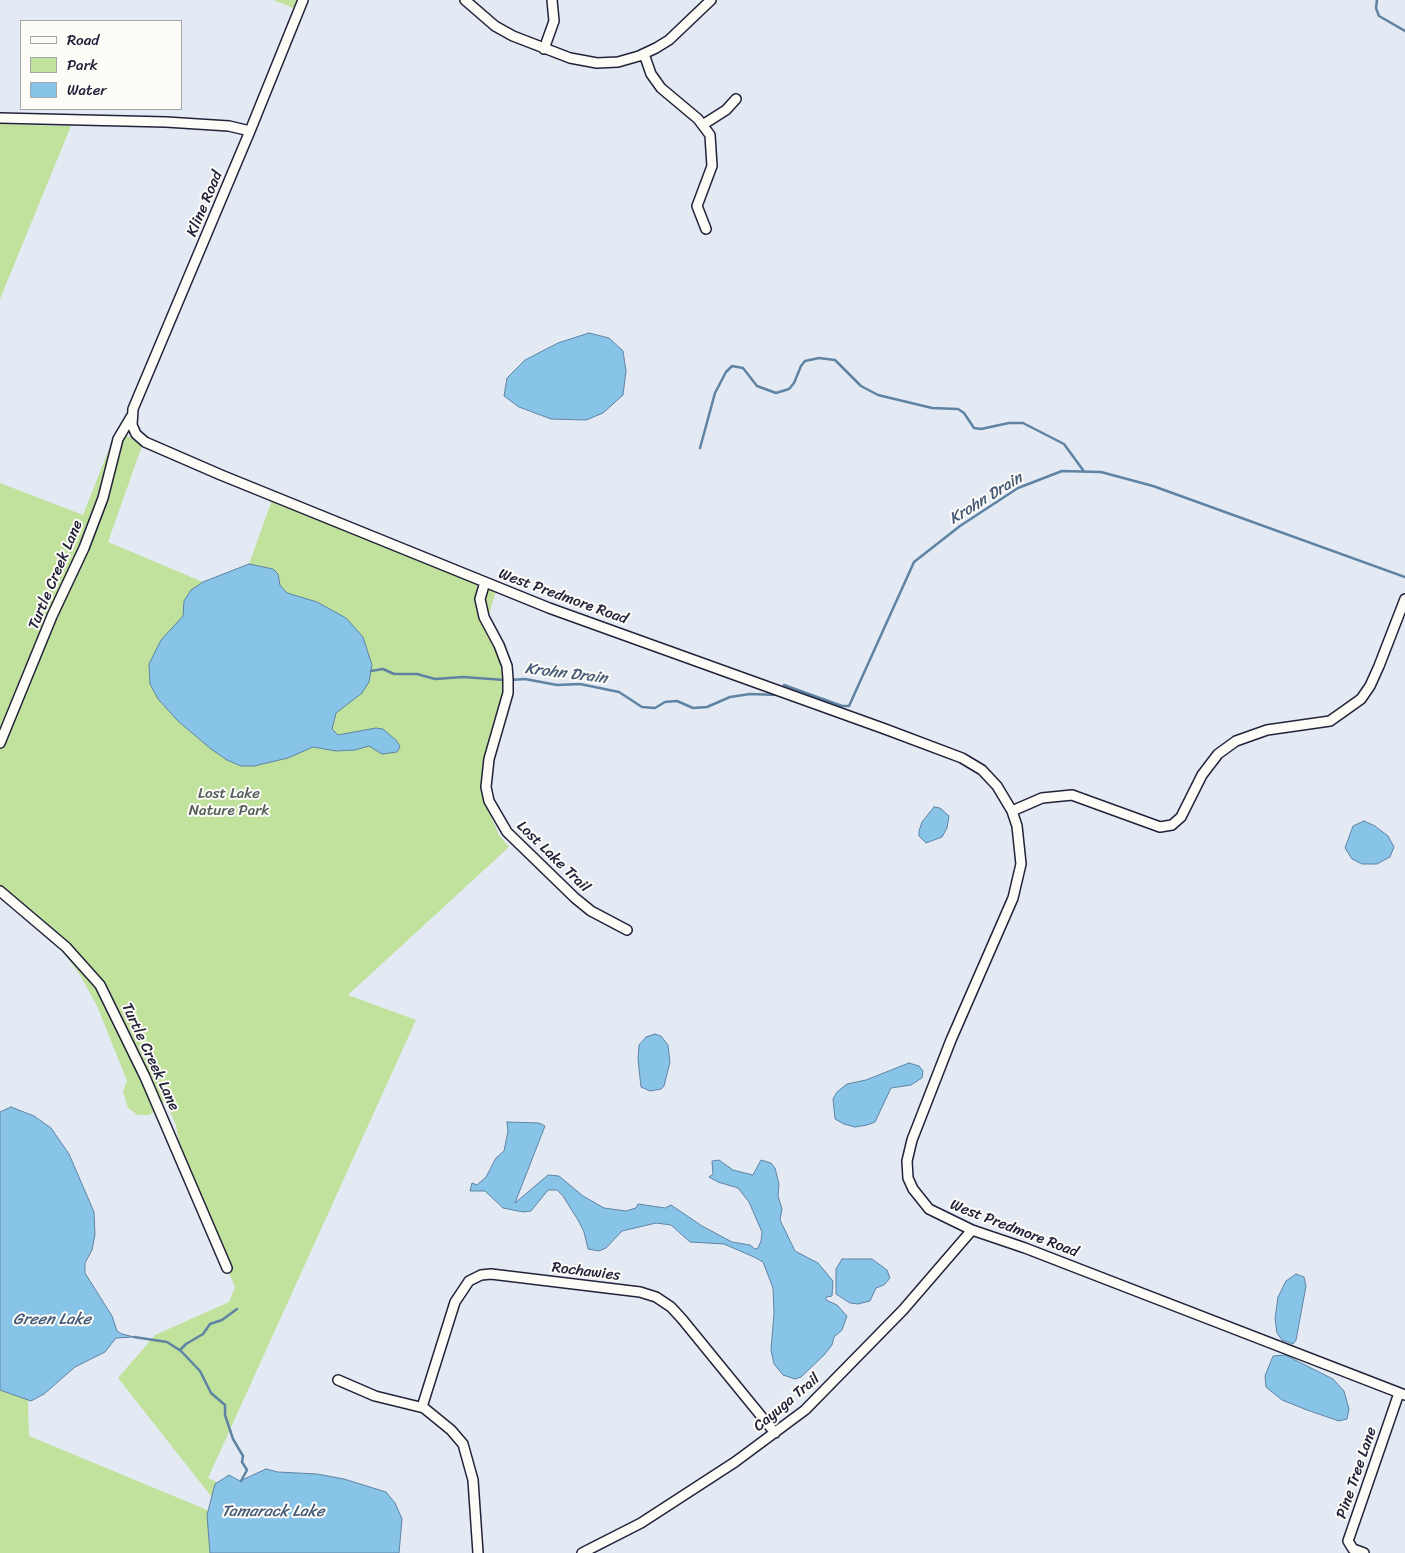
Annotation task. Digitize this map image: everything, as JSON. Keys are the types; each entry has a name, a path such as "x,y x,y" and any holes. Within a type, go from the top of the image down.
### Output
{"street":[{"name":"Kline Road","path":"131,417 303,0"},
{"path":"465,0 494,26 544,49 570,58 597,62 618,62 644,54 669,40 711,0"},
{"path":"544,49 554,21 552,0"},
{"path":"644,54 651,74 661,88 704,124 710,135 713,156 712,166 697,206 706,229"},
{"path":"704,124 726,110 736,99"},
{"path":"0,118 166,122 230,126 250,131"},
{"name":"West Predmore Road","path":"131,417 133,430 146,442 327,519 549,608 962,758 982,770 996,786 1012,811 1017,826 1021,864 1013,898 950,1043 917,1127 907,1161 908,1178 913,1190 922,1203 943,1217 972,1230 1083,1270 1402,1394"},
{"name":"Turtle Creek Lane","path":"0,743 97,514 118,439 131,417"},
{"name":"Lost Lake Trail","path":"485,582 480,599 484,618 499,645 507,666 508,679 508,693 488,760 486,787 489,801 506,832 553,878 591,911 627,930"},
{"path":"1012,811 1042,798 1072,795 1160,827 1172,825 1180,817 1202,775 1218,754 1236,741 1267,730 1330,721 1361,699 1376,672 1405,599"},
{"name":"Turtle Creek Lane","path":"0,891 66,947 100,985 145,1077 227,1268"},
{"name":"Cayuga Trail","path":"582,1553 641,1522 775,1433 805,1410 856,1360 972,1230"},
{"name":"Rochawies","path":"422,1408 455,1302 469,1281 481,1275 491,1274 640,1292 656,1297 671,1307 682,1318 775,1433"},
{"path":"338,1380 375,1396 422,1408 437,1418 463,1444 473,1480 478,1553"},
{"name":"Pine Tree Lane","path":"1364,1553 1353,1549 1348,1541 1402,1394"}],"green space":[{"path":"273,0 300,0 296,9"},
{"path":"0,124 71,126 0,299"},
{"name":"Lost Lake Nature Park","path":"116,431 143,443 108,542 203,582 249,564 272,500 496,591 488,618 504,668 507,687 488,762 486,805 499,835 509,847 348,995 416,1020 208,1478 283,1512 266,1553 0,1553 0,1318 26,1340 29,1436 229,1519 118,1378 155,1335 229,1302 235,1287 182,1160 176,1125 165,1100 159,1109 149,1115 138,1115 128,1108 123,1091 127,1081 97,1006 80,975 61,949 38,925 0,896 0,483 83,515"}],"water":[{"path":"589,333 609,338 623,351 626,371 623,395 603,413 586,420 551,419 519,407 504,396 507,378 525,360 558,343"},
{"path":"249,564 273,569 278,574 280,585 287,593 317,602 346,618 363,637 372,665 369,682 362,693 336,713 332,729 338,735 376,728 383,729 397,741 400,747 397,752 382,754 369,746 355,750 336,751 313,747 288,758 254,766 241,766 227,760 211,749 178,721 158,699 150,684 149,664 161,640 183,616 184,601 191,590 203,582"},
{"path":"934,807 940,808 949,816 947,828 942,837 926,843 919,836 919,831 922,822"},
{"path":"1364,821 1375,826 1388,836 1394,847 1390,857 1377,864 1362,864 1352,859 1345,848 1353,826"},
{"path":"655,1034 661,1036 668,1045 670,1062 664,1086 661,1089 650,1091 641,1087 638,1059 639,1045 646,1037"},
{"path":"909,1063 919,1066 923,1071 922,1078 911,1085 891,1088 875,1122 855,1127 835,1119 833,1099 837,1092 847,1084 866,1080"},
{"name":"Green Lake","path":"11,1107 34,1116 51,1128 69,1154 94,1212 95,1235 92,1250 85,1263 85,1273 112,1316 117,1331 134,1337 116,1338 105,1352 75,1367 44,1394 31,1401 0,1390 0,1112"},
{"path":"507,1122 539,1123 545,1126 515,1203 548,1175 559,1176 583,1196 604,1208 626,1211 636,1208 638,1204 665,1208 671,1205 702,1226 732,1242 750,1245 755,1249 758,1248 761,1241 762,1232 749,1202 738,1188 709,1177 713,1174 712,1161 719,1160 733,1170 753,1175 761,1160 771,1163 775,1168 779,1184 778,1196 782,1209 780,1220 795,1251 818,1263 833,1281 832,1296 826,1297 826,1300 837,1305 847,1316 842,1330 834,1337 832,1345 824,1355 801,1377 795,1379 783,1375 774,1364 771,1350 774,1313 773,1288 763,1262 724,1244 690,1242 671,1225 656,1223 622,1231 606,1248 599,1251 588,1249 584,1232 578,1220 557,1190 548,1190 531,1211 523,1212 503,1208 485,1191 470,1191 472,1183 477,1185 486,1177 496,1158 504,1151 508,1131"},
{"path":"842,1259 872,1259 887,1270 890,1278 884,1285 876,1288 870,1301 858,1304 850,1303 836,1294 836,1269"},
{"path":"1296,1274 1304,1277 1306,1286 1296,1340 1293,1344 1282,1340 1277,1333 1275,1319 1278,1297 1286,1281"},
{"path":"1285,1355 1333,1379 1344,1391 1349,1409 1347,1419 1339,1421 1307,1410 1282,1400 1266,1387 1265,1376 1273,1356"},
{"name":"Tamarack Lake","path":"266,1469 278,1472 317,1474 344,1479 386,1492 395,1503 402,1519 399,1553 210,1553 207,1515 215,1484 229,1475 240,1481"}],"waterway":[{"path":"1377,0 1376,8 1379,16 1405,31"},
{"path":"700,448 715,393 726,372 732,366 743,368 757,386 776,393 789,389 805,361 819,358 835,360 861,386 878,395 932,408 958,409 964,413 974,428 981,429 1009,423 1023,423 1064,444 1083,470"},
{"name":"Krohn Drain","path":"784,685 842,706 849,706 914,562 960,526 1018,488 1062,471 1101,472 1153,486 1405,577"},
{"name":"Krohn Drain","path":"371,671 383,669 394,674 417,674 435,679 463,677 505,680"},
{"name":"Krohn Drain","path":"511,680 525,679 557,685 580,684 619,692 642,707 655,708 665,702 677,701 693,708 707,707 730,697 750,694 780,695"},
{"path":"180,1350 203,1334 210,1324 222,1320 237,1309"},
{"path":"134,1337 167,1342 181,1351 200,1371 211,1393 225,1405 225,1415 233,1439 243,1456 242,1462 247,1470 241,1481"}]}
